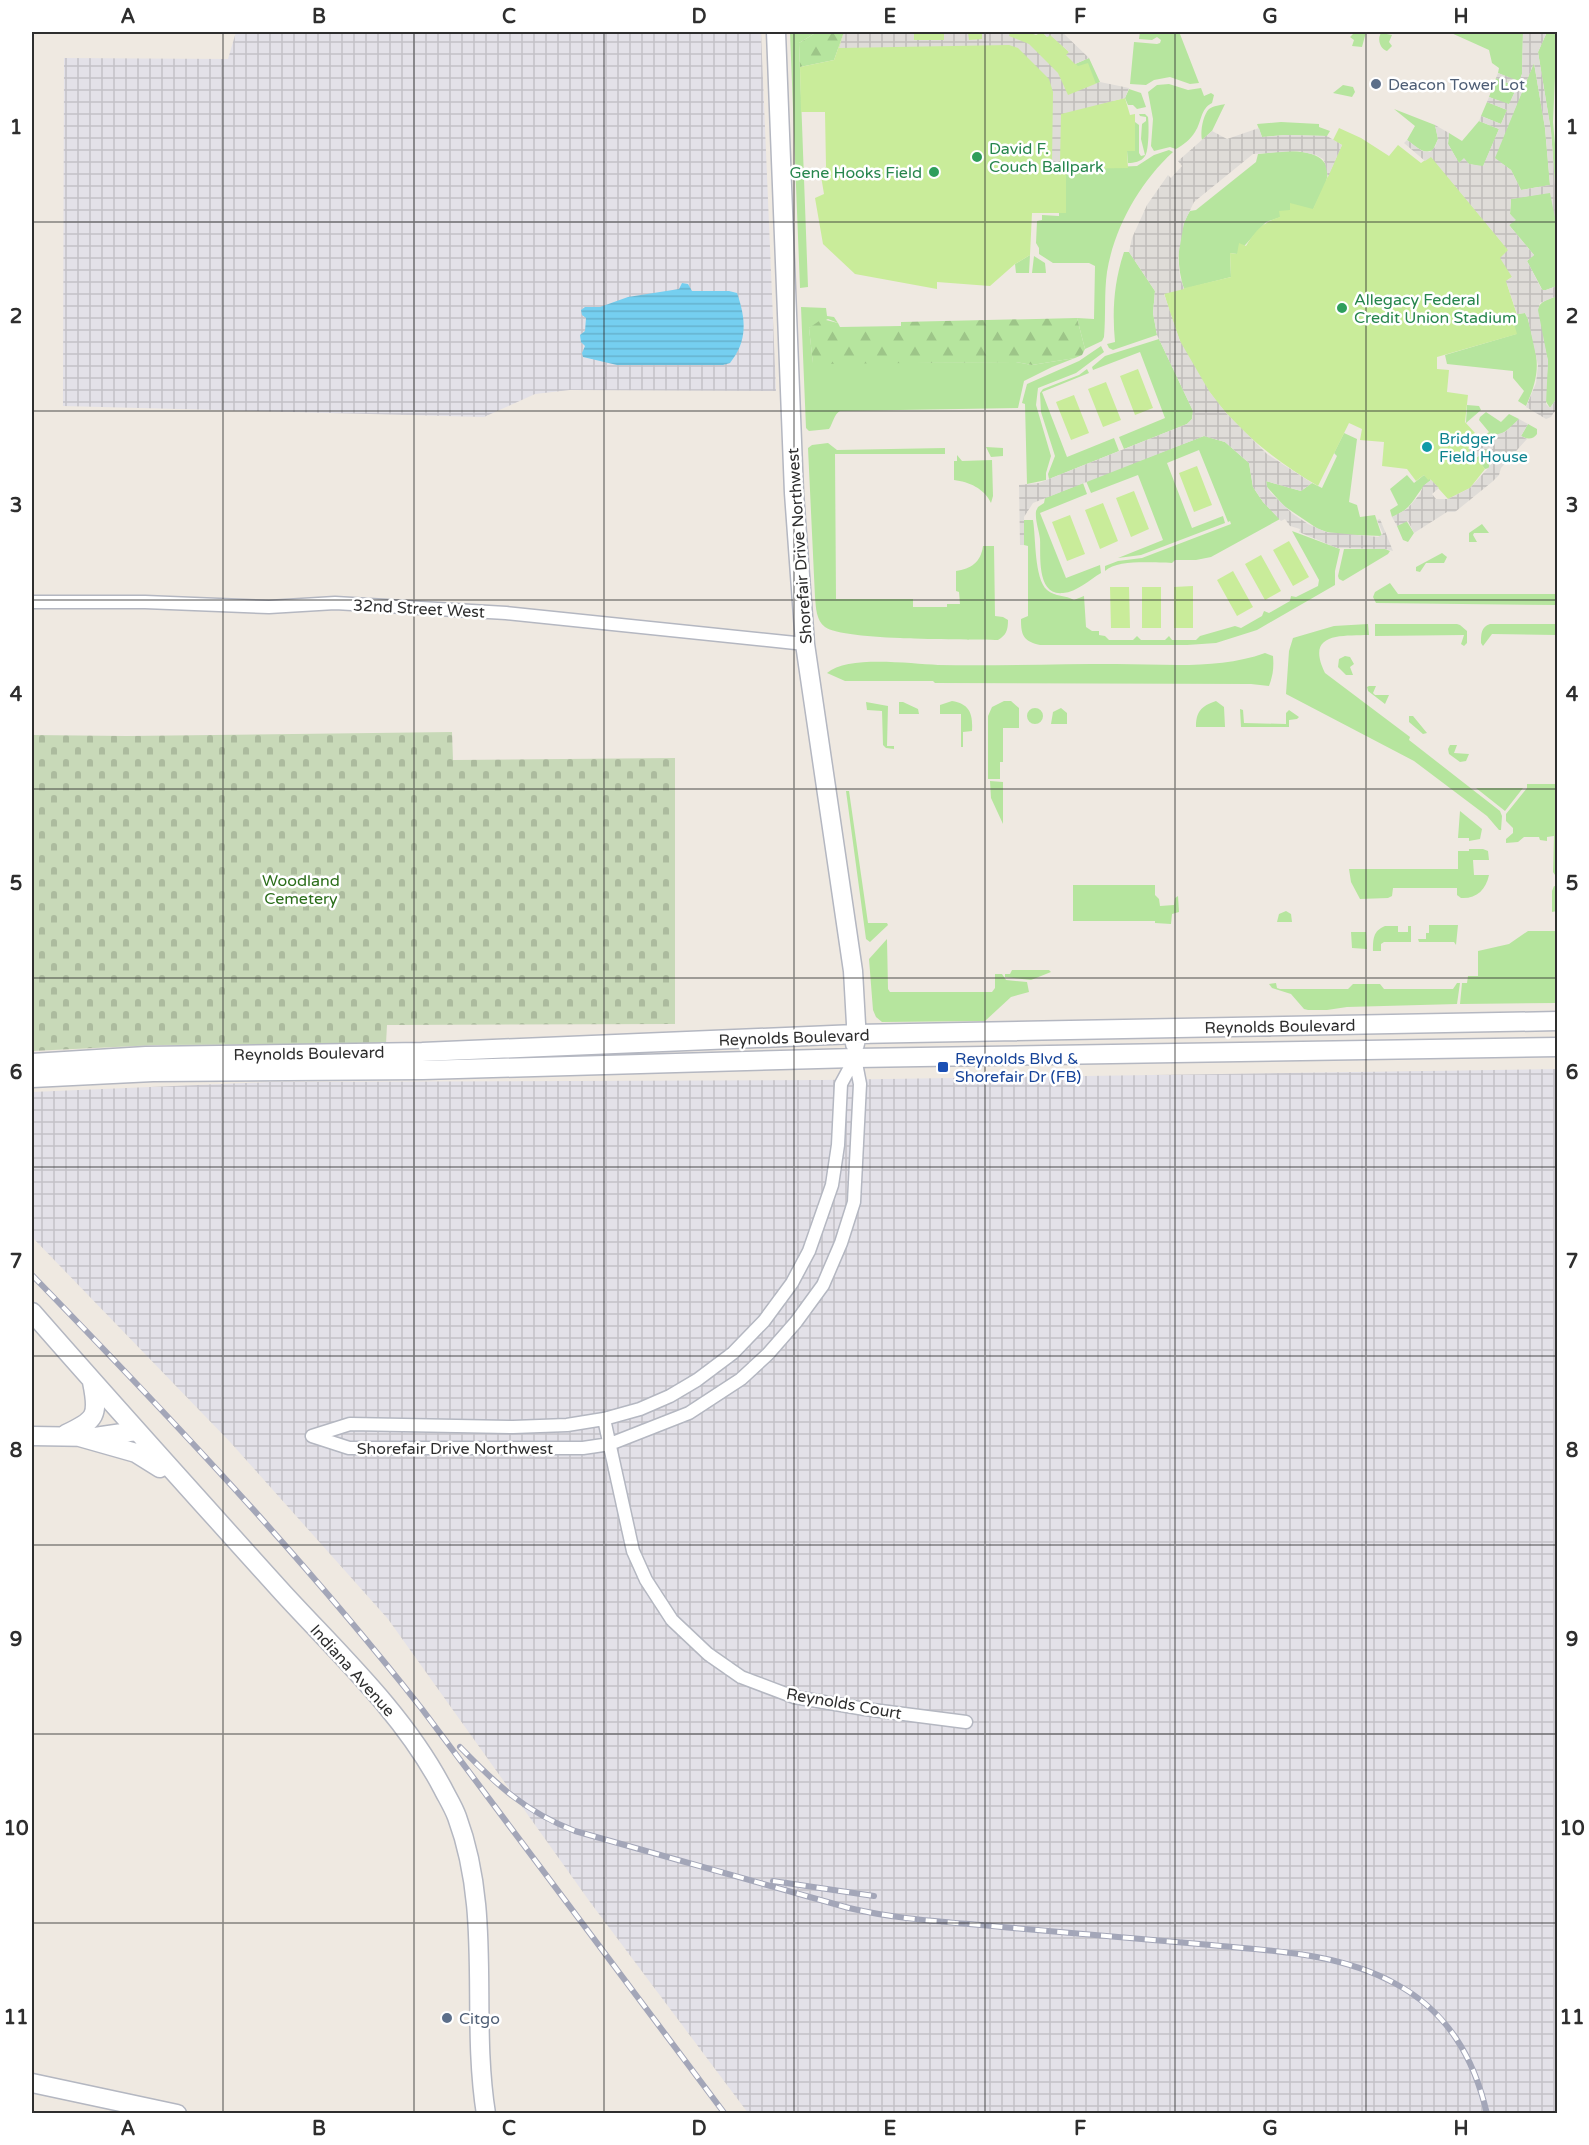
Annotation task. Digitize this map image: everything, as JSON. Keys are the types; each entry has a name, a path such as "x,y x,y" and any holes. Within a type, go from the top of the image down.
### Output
{"main road":[{"name":"Shorefair Drive Northwest","path":"776,32 794,493 805,644 853,971 855,1058"},
{"name":"Reynolds Boulevard","path":"32,1063 146,1056 422,1052 856,1034 1557,1021"},
{"name":"Reynolds Boulevard","path":"32,1078 153,1072 423,1070 855,1058 1557,1047"},
{"name":"Indiana Avenue","path":"32,1312 136,1431 387,1707 427,1759 457,1815 473,1872 479,1928 482,2086 486,2114"},
{"path":"68,1436 92,1419 96,1405 92,1381"},
{"path":"32,1436 113,1436 136,1431"},
{"path":"68,1436 142,1456 188,1488"},
{"path":"32,2083 177,2114"}],"street":[{"name":"32nd Street West","path":"32,602 145,602 269,607 335,603 506,613 805,644"},
{"name":"Shorefair Drive Northwest","path":"855,1058 860,1084 854,1202 841,1243 823,1285 796,1322 768,1354 741,1379 689,1413 610,1444 583,1448 349,1448 312,1436 350,1424 513,1427 567,1425 604,1419 650,1405 697,1380 733,1353 757,1329 792,1283 809,1251 832,1185 838,1145 841,1084 855,1058"},
{"name":"Reynolds Court","path":"604,1419 633,1551 646,1580 672,1620 708,1654 741,1677 795,1697 966,1722"}],"shaded area":[{"path":"236,32 761,32 776,391 570,390 535,394 484,417 63,406 64,58 228,59"},
{"path":"844,32 914,32 914,40 944,40 944,32 968,32 969,40 982,39 982,32 1010,32 1009,36 1029,44 1058,73 1068,95 1100,82 1129,88 1125,98 1061,114 1060,163 1052,164 1053,92 1049,79 1018,48 1009,45 839,48"},
{"path":"1042,32 1062,32 1089,58 1075,64 1066,55 1069,52 1050,35 1048,37"},
{"path":"1523,32 1547,32 1538,52 1551,131 1555,185 1557,185 1557,228 1550,193 1511,199 1510,214 1516,220 1509,225 1534,255 1527,261 1542,290 1557,286 1557,296 1540,303 1538,310 1548,361 1546,404 1550,408 1557,398 1557,407 1551,417 1546,419 1526,407 1536,383 1538,365 1528,319 1525,313 1517,314 1506,281 1512,277 1500,258 1508,250 1431,157 1425,161 1404,143 1407,140 1422,151 1430,152 1438,139 1435,125 1449,133 1448,144 1459,163 1464,158 1469,164 1483,166 1499,129 1479,121 1481,116 1501,124 1507,110 1487,102 1489,97 1509,104 1517,87 1496,78 1498,73 1519,81 1522,74","holes":["1534,63 1545,128 1550,185 1521,190 1511,170 1495,158"]},
{"path":"1259,128 1262,137 1327,136 1342,145 1328,177 1323,159 1316,155 1298,151 1253,154 1194,202 1184,223 1178,257 1184,289 1164,294 1180,341 1209,391 1226,413 1267,454 1312,483 1301,491 1266,481 1271,493 1293,514 1326,532 1378,537 1383,534 1377,520 1380,519 1393,551 1337,548 1299,532 1300,529 1290,526 1285,519 1281,521 1263,502 1253,487 1249,463 1225,442 1204,436 1033,503 1024,517 1024,545 1020,545 1019,485 1039,483 1187,424 1192,419 1193,411 1157,335 1153,313 1155,291 1129,252 1132,238 1147,205 1168,175 1171,178 1182,166 1178,161 1212,131 1227,139"},
{"path":"1519,419 1528,424 1521,436 1527,439 1501,468 1499,475 1492,482 1455,512 1447,512 1414,533 1408,521 1397,526 1392,517 1407,509 1420,494 1423,486 1431,480 1439,488 1432,494 1436,499 1448,499 1470,488 1489,467 1491,455 1487,449 1476,458 1469,450 1481,439 1505,432"},
{"path":"1557,1069 1557,2113 748,2113 590,1902 388,1619 231,1443 32,1237 32,1092 269,1082 821,1080"}],"green space":[{"path":"790,32 817,32 799,43 808,287 800,288"},
{"path":"817,32 844,32 834,60 800,67 799,43"},
{"name":"David F. Couch Ballpark","path":"844,32 1028,32 1036,35 1042,32 1047,37 1050,34 1069,52 1067,55 1078,66 1088,63 1096,84 1099,83 1104,103 1125,98 1130,115 1135,114 1135,151 1127,151 1128,168 1066,169 1066,213 1032,213 1030,255 1015,264 990,286 937,282 937,289 855,274 823,244 815,198 824,194 820,170 826,167 825,112 801,112 800,67 834,60"},
{"path":"1140,32 1185,32 1180,34 1199,83 1190,84 1170,77 1154,80 1146,85 1130,84 1134,42 1157,44 1161,40 1157,37 1152,40 1139,39"},
{"path":"1355,32 1366,32 1362,47 1352,46 1354,40 1350,37"},
{"path":"1449,32 1523,32 1522,74 1519,82 1498,73 1499,68 1492,63 1489,50"},
{"path":"1547,32 1557,32 1553,122 1557,185 1555,185 1551,131 1538,52"},
{"path":"1381,33 1392,35 1389,42 1392,46 1387,51 1380,44"},
{"path":"1089,58 1100,82 1096,84 1075,64"},
{"path":"1534,63 1545,128 1550,185 1521,190 1511,170 1494,158"},
{"path":"1496,78 1517,87 1509,105 1489,97"},
{"path":"1169,84 1188,90 1201,88 1204,96 1211,93 1214,95 1212,103 1203,112 1193,135 1184,144 1176,149 1170,147 1154,151 1151,146 1153,119 1148,92 1157,85"},
{"path":"1343,85 1353,87 1355,92 1352,97 1333,93"},
{"path":"1129,89 1141,93 1146,107 1137,109 1133,105 1128,105 1125,98"},
{"path":"1487,102 1507,110 1501,124 1481,116"},
{"path":"1225,104 1212,131 1202,140 1202,124 1205,115 1209,109"},
{"path":"1394,109 1435,125 1438,139 1433,150 1422,151 1407,140 1415,126"},
{"path":"1139,114 1145,114 1148,117 1145,155 1141,139 1142,124 1146,121 1146,117"},
{"path":"1479,121 1499,129 1483,167 1469,164 1464,159 1459,163 1448,144 1449,133 1462,141"},
{"path":"1135,122 1139,125 1139,153 1141,156 1145,155 1139,161 1128,163 1127,151 1135,150"},
{"path":"1281,122 1319,124 1319,127 1330,131 1327,136 1262,137 1257,124"},
{"name":"Allegacy Federal Credit Union Stadium","path":"1339,128 1361,138 1389,156 1398,145 1421,163 1431,156 1509,251 1512,277 1506,281 1518,318 1513,320 1517,334 1437,357 1437,369 1449,370 1447,392 1468,395 1465,422 1475,433 1467,440 1471,446 1468,448 1485,469 1470,488 1448,499 1424,475 1416,481 1407,469 1382,466 1384,442 1360,440 1362,429 1349,423 1318,486 1275,458 1237,425 1205,386 1180,341 1164,293 1231,277 1230,253 1237,254 1239,243 1246,246 1260,228 1280,217 1279,211 1290,210 1290,203 1313,209 1342,145 1333,140"},
{"path":"1169,150 1173,152 1139,192 1122,223 1110,255 1107,272 1104,337 1102,341 1085,349 1077,318 1094,319 1095,266 1089,263 1053,263 1039,254 1036,243 1037,221 1042,220 1042,215 1059,216 1059,213 1066,212 1066,169 1137,166 1154,155"},
{"path":"1285,151 1314,155 1325,163 1327,178 1325,186 1313,210 1290,210 1281,217 1266,222 1237,254 1230,253 1231,277 1184,289 1181,280 1179,249 1182,229 1190,211 1196,210 1256,162 1258,154"},
{"path":"1551,192 1557,228 1557,286 1543,291 1527,261 1534,255 1509,225 1515,220 1510,214 1511,199"},
{"path":"1124,252 1129,252 1155,291 1153,313 1157,335 1113,350 1107,344 1115,342 1115,297"},
{"path":"1030,255 1029,273 1016,273 1015,264"},
{"path":"1034,256 1045,263 1046,273 1032,273"},
{"path":"1557,296 1557,398 1550,408 1545,400 1548,361 1537,314 1541,304"},
{"path":"801,307 826,308 827,316 834,317 838,323 828,319 809,328 813,363 1016,362 1032,365 1075,358 1024,381 1018,408 840,411 829,429 809,431 806,428"},
{"path":"1525,313 1537,362 1535,382 1526,406 1518,401 1524,391 1513,378 1513,371 1447,364 1445,355 1516,334 1512,320 1518,318 1517,314"},
{"path":"1077,318 1085,349 1082,355 1032,365 1016,362 813,364 809,328 822,319 838,323 840,327 901,326 901,322"},
{"path":"1159,339 1193,411 1192,419 1187,424 1124,449 1119,437 1165,418 1140,352 1093,370 1092,367 1105,356"},
{"path":"1101,346 1104,352 1076,373 1038,388 1036,405 1051,456 1046,480 1027,484 1025,404 1022,403 1027,384 1079,361"},
{"path":"1087,369 1089,373 1042,392 1067,457 1114,438 1119,451 1049,479 1048,474 1055,456 1041,412 1040,393 1043,389 1079,375"},
{"path":"1138,369 1153,408 1135,415 1120,376"},
{"path":"1106,382 1121,420 1103,427 1088,389"},
{"path":"1074,395 1089,433 1071,440 1056,402"},
{"path":"1467,405 1479,406 1481,410 1466,423"},
{"path":"1486,412 1501,422 1509,414 1519,419 1502,433 1481,439 1489,432 1479,420"},
{"path":"1528,424 1537,429 1537,434 1531,438 1521,436"},
{"path":"1344,433 1357,439 1349,502 1357,505 1360,517 1375,515 1382,536 1333,534 1318,529 1284,506 1267,487 1266,481 1301,491 1312,483 1322,488 1337,456 1334,453"},
{"path":"1204,436 1225,442 1249,463 1253,487 1263,502 1280,519 1211,557 1175,560 1172,563 1127,563 1105,571 1105,566 1118,561 1142,558 1231,524 1230,521 1228,522 1199,450 1167,463 1192,528 1223,516 1225,523 1141,555 1118,558 1163,540 1138,475 1091,493 1086,481"},
{"path":"828,443 837,450 945,448 945,454 835,454 836,599 913,599 913,607 947,607 947,604 960,604 959,592 956,591 956,571 974,564 983,546 994,546 995,616 1008,620 1007,630 1003,636 998,640 880,637 837,632 822,624 817,614 815,597 808,448 812,445"},
{"path":"986,447 1003,448 1003,456 991,457"},
{"path":"1487,449 1491,455 1489,468 1485,469 1476,458"},
{"path":"957,455 962,461 992,460 993,496 991,503 984,493 975,487 954,480 954,461 957,461"},
{"path":"1197,466 1212,505 1194,512 1179,473"},
{"path":"1407,475 1414,483 1424,475 1431,480 1406,509 1392,517 1390,510 1398,505 1390,489"},
{"path":"1083,483 1087,494 1040,513 1066,578 1100,565 1101,573 1073,590 1063,593 1054,592 1048,588 1042,573 1036,511 1044,503 1045,498"},
{"path":"1134,491 1149,529 1131,537 1116,498"},
{"path":"1103,503 1118,541 1100,549 1085,510"},
{"path":"1070,515 1085,554 1067,561 1052,522"},
{"path":"1024,520 1033,520 1040,577 1047,590 1074,600 1084,596 1086,627 1092,631 1099,631 1099,635 1109,640 1133,640 1137,636 1141,640 1165,640 1169,636 1172,640 1196,640 1200,636 1235,626 1241,628 1262,616 1264,611 1269,613 1290,601 1291,596 1296,597 1318,586 1319,580 1292,531 1340,549 1335,571 1335,585 1257,630 1216,643 1040,645 1030,642 1024,636 1022,629 1021,619 1028,616 1028,546 1024,545"},
{"path":"1406,520 1414,533 1408,542 1403,540 1397,526"},
{"path":"1482,524 1489,533 1474,533 1477,542 1469,542 1469,533"},
{"path":"1289,541 1309,577 1293,586 1273,550"},
{"path":"1344,549 1390,551 1343,581 1338,576"},
{"path":"1442,553 1447,557 1444,563 1426,563 1420,572 1416,571 1416,567"},
{"path":"1261,555 1281,591 1265,600 1245,564"},
{"path":"1233,571 1253,607 1237,616 1217,580"},
{"path":"1390,583 1398,594 1557,594 1557,605 1376,603 1373,597 1375,592"},
{"path":"1193,586 1193,628 1174,628 1174,587"},
{"path":"1110,587 1129,587 1130,628 1111,628"},
{"path":"1142,587 1161,587 1161,628 1142,628"},
{"path":"1368,624 1369,635 1338,637 1323,643 1320,660 1325,673 1410,737 1409,740 1500,811 1501,830 1487,816 1414,761 1286,694 1289,651 1293,638 1334,626"},
{"path":"1375,624 1457,624 1467,631 1467,643 1464,646 1461,644 1464,635 1375,636"},
{"path":"1490,624 1557,624 1557,635 1492,634 1483,646 1482,631"},
{"path":"1265,653 1273,656 1273,671 1269,686 845,681 827,673 837,667 864,662 938,665 1191,665 1229,662"},
{"path":"1345,656 1350,657 1354,664 1350,667 1353,675 1346,675 1338,667 1339,659"},
{"path":"1369,686 1376,686 1373,693 1375,695 1389,695 1385,704 1368,691"},
{"path":"952,701 967,707 971,715 972,731 963,732 963,747 961,747 961,714 940,714 940,705"},
{"path":"1004,701 1011,701 1019,708 1019,728 1003,728 1003,762 1000,762 1000,779 988,779 988,716 992,707"},
{"path":"1216,701 1224,707 1225,727 1196,727 1200,710"},
{"path":"866,702 888,706 887,746 894,746 894,749 883,745 882,711 867,710"},
{"path":"899,702 918,709 919,714 899,714"},
{"path":"1035,708 1043,716 1035,724 1027,716"},
{"path":"1061,708 1067,713 1067,724 1051,724 1053,712"},
{"path":"1240,709 1243,710 1244,723 1286,724 1286,713 1289,710 1299,717 1289,720 1289,727 1241,727"},
{"path":"1409,716 1413,716 1427,733 1423,734 1409,722"},
{"name":"Woodland Cemetery","path":"452,732 453,760 675,758 675,1024 387,1025 386,1044 157,1045 32,1051 32,735"},
{"path":"1450,745 1457,745 1454,753 1469,754 1466,761 1460,762 1449,754"},
{"path":"990,781 1003,782 1003,824 991,798"},
{"path":"1527,784 1557,784 1557,878 1553,872 1554,836 1547,837 1547,841 1540,840 1539,837 1524,837 1518,842 1506,843 1506,839 1513,833 1513,828 1506,821 1506,814 1527,788"},
{"path":"1476,788 1523,788 1505,811"},
{"path":"846,791 849,791 868,923 887,923 888,925 870,942 866,939"},
{"path":"1460,811 1482,829 1480,839 1469,841 1469,838 1458,838"},
{"path":"1469,849 1488,851 1489,860 1473,860 1474,875 1489,875 1480,893 1471,897 1461,898 1457,895 1457,888 1393,888 1392,896 1388,898 1360,899 1351,882 1349,869 1458,869 1458,851 1469,851"},
{"path":"1073,885 1155,885 1155,895 1159,899 1160,906 1174,905 1175,898 1178,896 1179,912 1172,914 1171,924 1155,923 1155,921 1073,921"},
{"path":"1554,886 1557,887 1557,911 1552,912 1552,891"},
{"path":"1286,911 1291,914 1292,922 1277,922 1279,914"},
{"path":"1429,925 1458,925 1456,945 1454,942 1419,942 1418,939 1426,939"},
{"path":"1385,926 1398,926 1398,932 1408,932 1408,926 1411,926 1411,942 1384,942 1381,944 1381,951 1373,951 1374,936"},
{"path":"1528,931 1557,931 1557,1003 1460,1004 1462,983 1467,983 1468,976 1478,976 1478,951 1509,944"},
{"path":"1351,932 1366,932 1367,949 1352,948"},
{"path":"887,939 888,989 890,992 992,992 995,988 995,974 1002,974 1006,980 1027,982 1029,992 1011,997 985,1021 882,1022 873,1010 869,959"},
{"path":"1012,970 1049,970 1051,972 1031,980 1005,977 1005,974 1010,974"},
{"path":"1276,983 1277,988 1280,989 1348,989 1353,984 1380,984 1384,989 1453,989 1457,983 1460,983 1457,1004 1308,1010 1304,1009 1291,994 1272,988 1269,984"}],"water":[{"path":"682,283 688,284 692,291 737,293 744,330 740,346 730,363 723,365 617,365 583,357 585,346 581,342 580,335 585,331 586,318 582,315 581,310 585,307 600,307 628,297 679,289"}],"railway":[{"path":"32,1275 233,1487 376,1652 422,1709 725,2114"},
{"path":"460,1747 512,1796 541,1815 575,1831 849,1908 925,1920 1306,1955 1375,1974 1414,1995 1444,2023 1456,2039 1475,2074 1487,2114"},
{"path":"773,1881 874,1896"}],"place":[{"name":"Deacon Tower Lot","path":"1376,84"},
{"name":"David F. Couch Ballpark","path":"977,157"},
{"name":"Gene Hooks Field","path":"934,172"},
{"name":"Allegacy Federal Credit Union Stadium","path":"1342,308"},
{"name":"Bridger Field House","path":"1427,447"},
{"name":"Reynolds Blvd & Shorefair Dr (FB)","path":"943,1067"},
{"name":"Citgo","path":"447,2018"}]}
